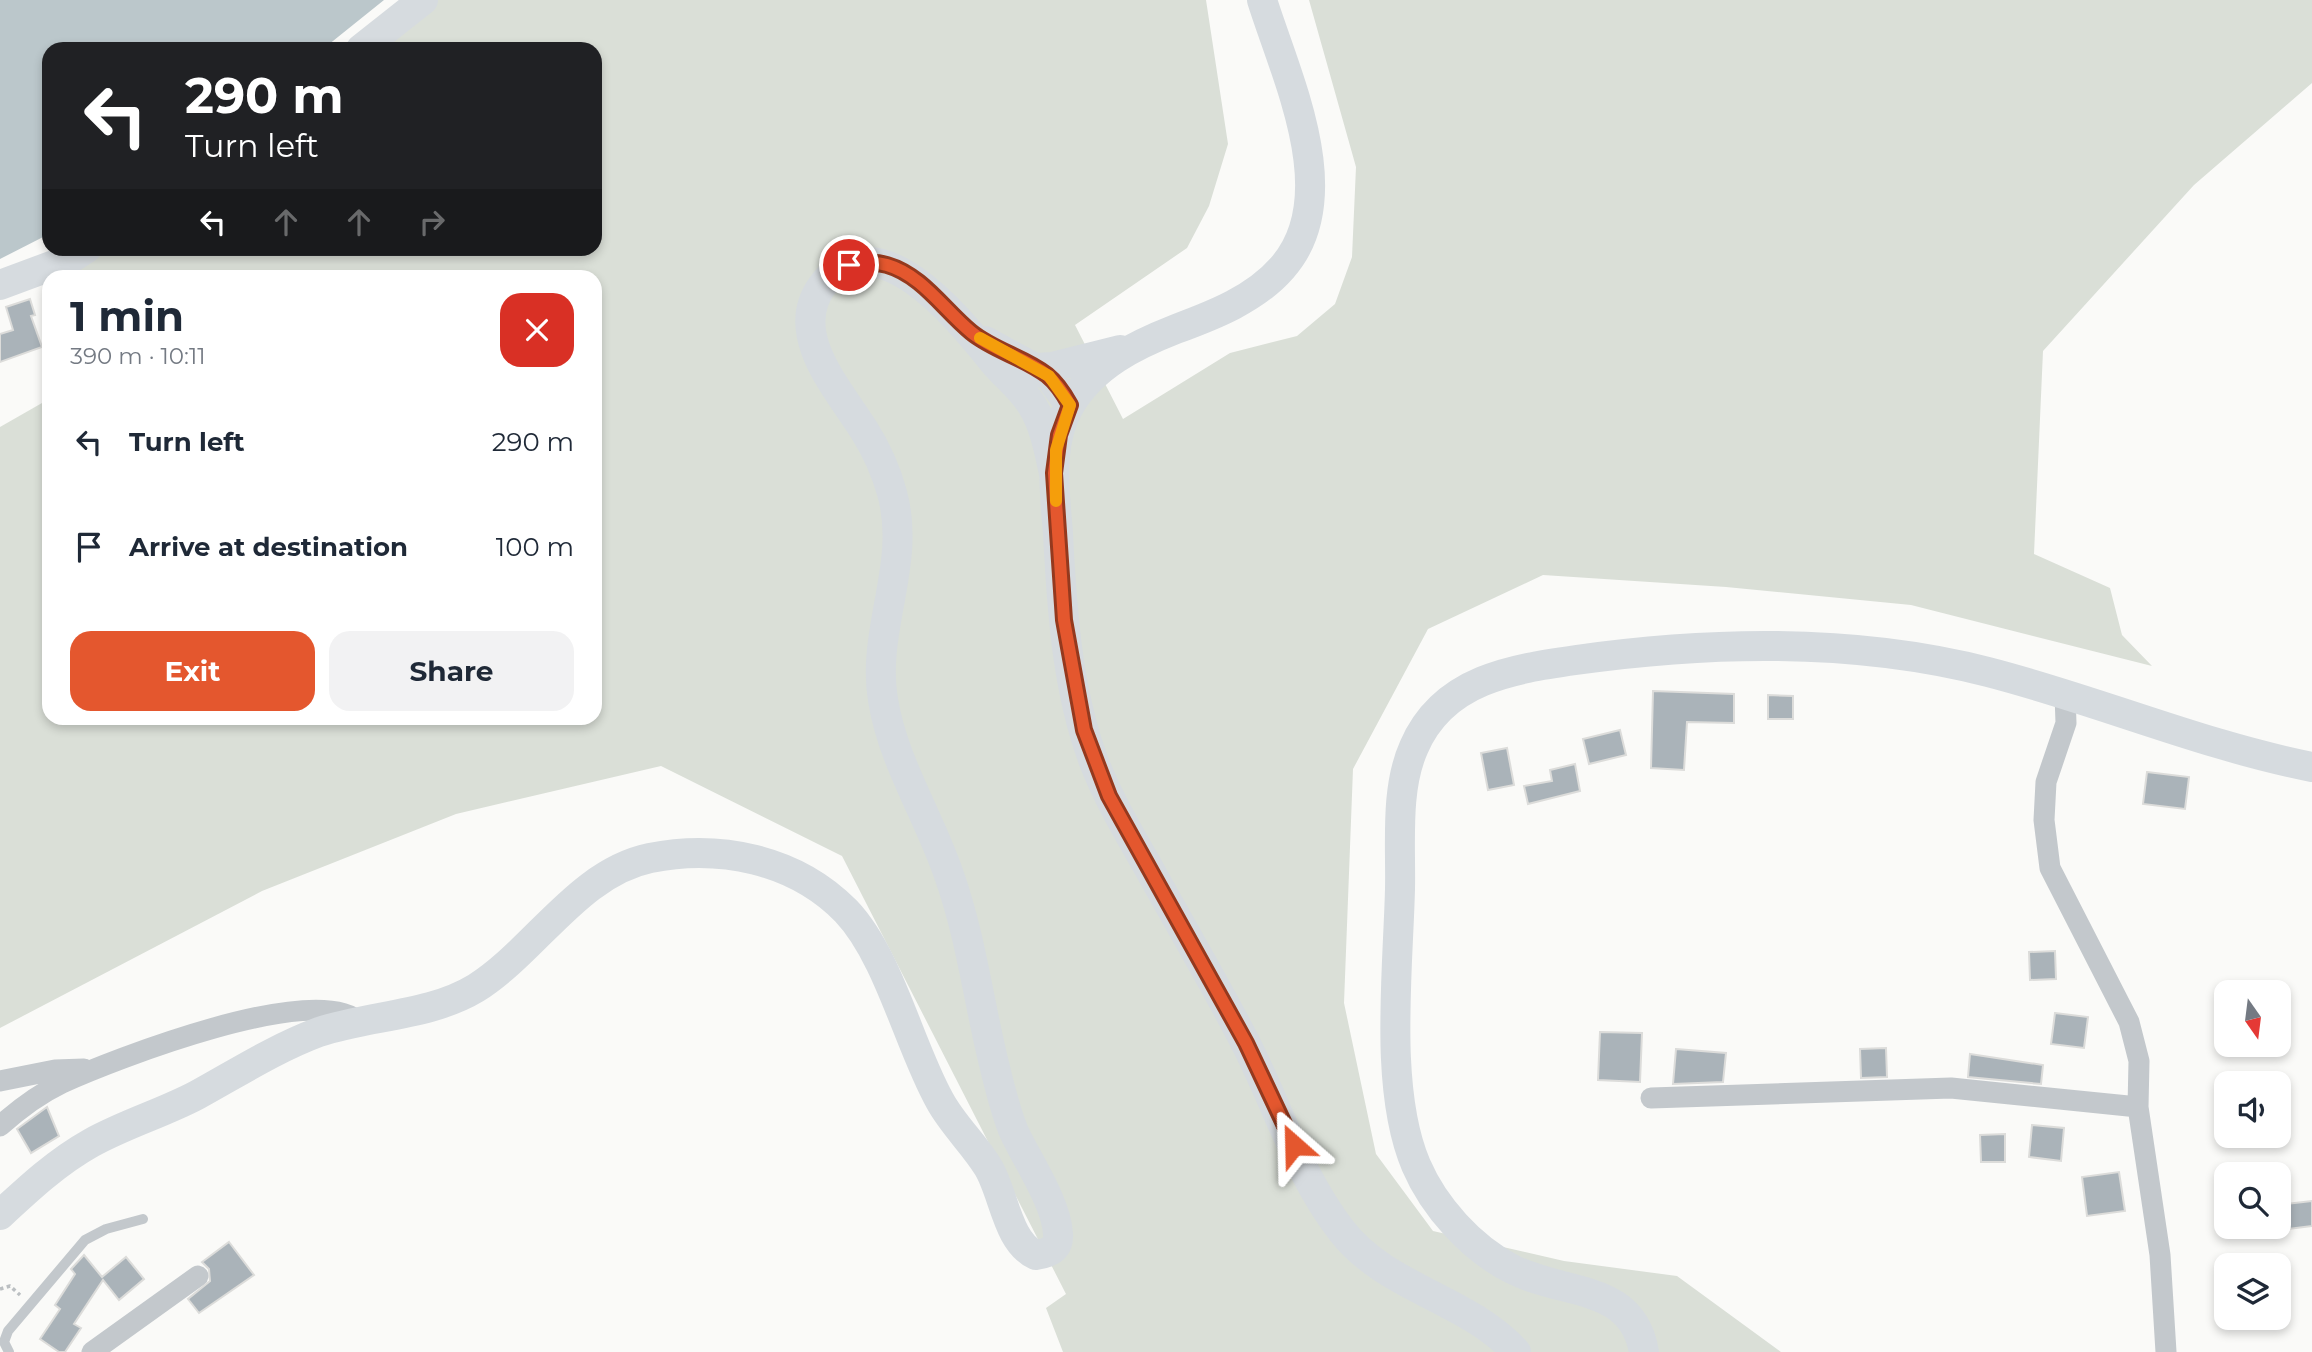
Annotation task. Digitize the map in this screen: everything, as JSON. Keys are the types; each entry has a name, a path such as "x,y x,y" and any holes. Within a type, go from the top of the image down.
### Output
{"main road":[{"path":"370,42 423,0"},
{"path":"1025,374 1138,345 1229,307 1248,297 1281,270 1299,241 1309,205 1310,167 1293,94 1262,0"},
{"path":"0,285 75,256"},
{"path":"0,1214 55,1165 94,1141 184,1101 277,1050 320,1032 449,1002 478,987 605,876 646,858 687,852 742,855 788,871 820,888 848,913 870,946 940,1103 988,1167 1022,1243 1036,1255 1049,1253 1057,1245 1058,1233 1054,1215 1012,1128 996,1074 958,902 894,746 883,700 881,646 900,539 893,494 875,449 822,364 810,320 817,296 831,276 849,265 869,262 887,265 906,273 973,334 1025,374 1058,386 1070,405"},
{"path":"1138,345 1090,379 1070,405 1059,435 1054,473 1066,638 1084,730 1096,766 1128,832 1246,1043 1311,1184 1342,1233 1383,1269 1469,1313 1516,1352"},
{"path":"1025,374 1054,473"},
{"path":"1644,1352 1638,1324 1627,1311 1610,1300 1561,1288 1511,1269 1478,1247 1439,1206 1416,1166 1398,1098 1397,1005 1402,812 1405,779 1414,746 1436,713 1463,690 1485,678 1521,668 1621,654 1724,646 1822,649 1901,657 1984,671 2220,745 2312,767"}],"street":[{"path":"2065,695 2067,723 2046,782 2044,820 2050,868 2129,1022 2139,1061 2138,1107 2160,1255 2166,1352"},
{"path":"0,1126 23,1106 62,1083 200,1031 242,1020 338,1010 352,1014 359,1022"},
{"path":"0,1081 55,1070 102,1069"},
{"path":"1651,1098 1951,1088 2138,1107"},
{"path":"92,1352 198,1276"}],"lane":[{"path":"9,1352 4,1342 8,1331 85,1240 106,1229 143,1219"}],"path":[{"path":"0,1289 10,1286 29,1304"}],"shaded area":[{"path":"0,0 384,0 332,42 42,42 42,238 0,259"},
{"path":"423,0 1206,0 1228,144 1209,206 1187,248 1075,325 1123,419 1230,353 1297,336 1335,304 1352,257 1356,167 1309,0 2312,0 2312,83 2194,185 2043,351 2034,554 2110,588 2122,635 2152,666 1911,605 1726,587 1543,575 1428,629 1353,769 1344,1003 1376,1154 1433,1231 1564,1261 1677,1276 1781,1352 1063,1352 1046,1308 1066,1294 842,856 661,766 456,814 262,891 0,1028 0,427 42,403 42,725 602,725 602,270 70,270 89,256 602,256 602,42 370,42"}],"building":[{"path":"30,299 35,315 31,316 42,347 0,362 0,334 13,330 6,307"},
{"path":"1653,691 1734,694 1734,723 1687,722 1684,770 1651,768"},
{"path":"1768,695 1793,696 1793,719 1768,719"},
{"path":"1620,730 1626,755 1589,764 1583,739"},
{"path":"1507,748 1514,785 1488,790 1481,753"},
{"path":"1575,764 1580,791 1528,804 1524,786 1552,781 1550,770"},
{"path":"2147,772 2189,777 2185,809 2143,804"},
{"path":"2055,951 2056,979 2030,980 2029,952"},
{"path":"2055,1013 2088,1017 2084,1048 2051,1044"},
{"path":"1600,1032 1642,1033 1640,1082 1598,1080"},
{"path":"1886,1048 1887,1077 1861,1078 1860,1049"},
{"path":"1676,1049 1726,1053 1723,1082 1673,1084"},
{"path":"1970,1054 2043,1065 2041,1084 1968,1077"},
{"path":"47,1107 59,1136 31,1153 17,1129"},
{"path":"2032,1125 2064,1128 2061,1161 2029,1157"},
{"path":"2005,1134 2005,1162 1981,1162 1980,1135"},
{"path":"2119,1172 2125,1211 2087,1216 2082,1177"},
{"path":"2312,1201 2312,1226 2291,1229 2291,1203"},
{"path":"229,1242 254,1275 199,1313 188,1299 210,1281 209,1269 202,1262"},
{"path":"84,1255 102,1277 126,1257 144,1279 119,1300 103,1280 74,1324 81,1328 65,1352 59,1352 40,1339 60,1309 55,1305 75,1274 71,1269"}],"slow traffic":[{"path":"980,338 1049,376 1070,405 1063,419 1056,450 1056,501"}],"route":[{"path":"849,265 869,262 887,265 906,273 925,287 973,334 1049,376 1070,405 1059,435 1054,473 1064,620 1070,667 1084,730 1109,796 1246,1043 1294,1145"}]}
